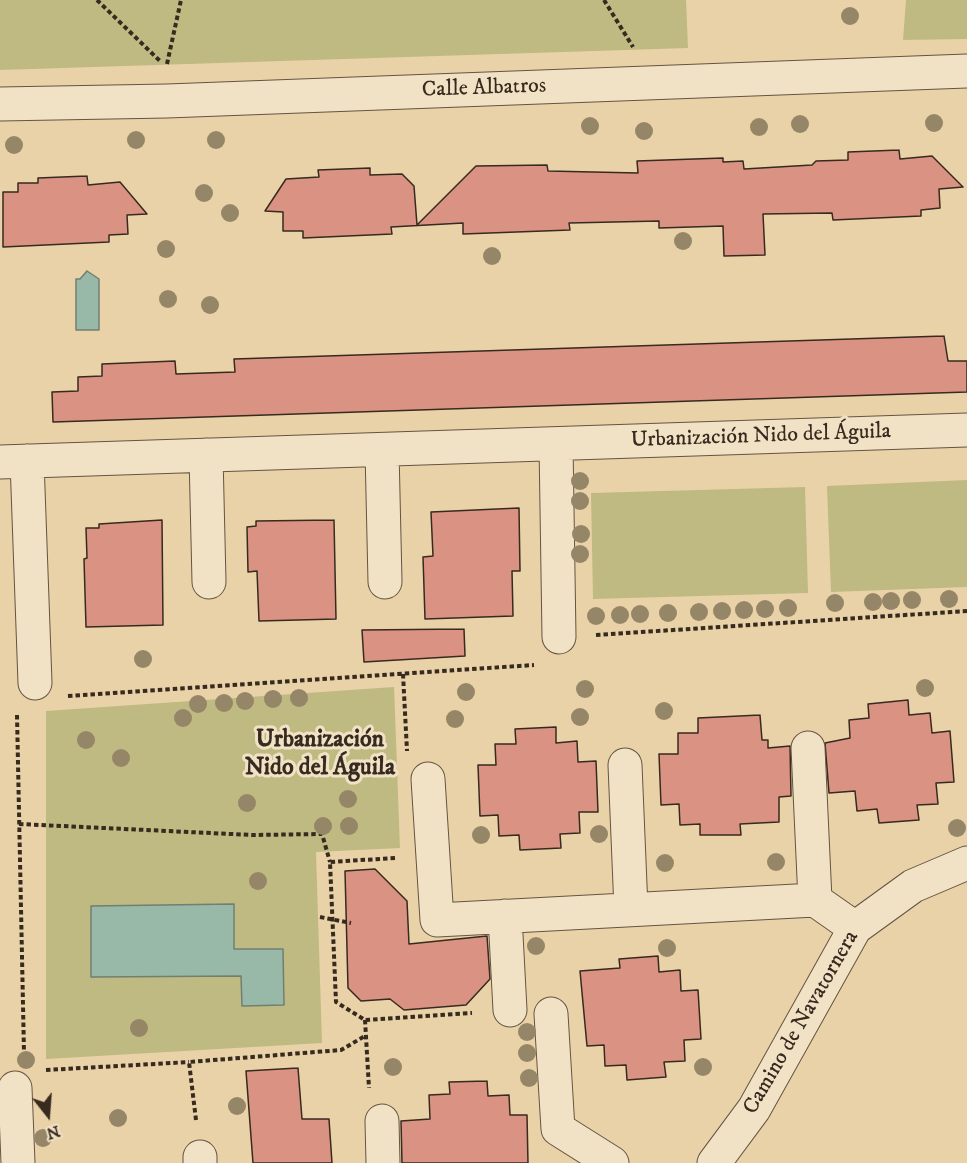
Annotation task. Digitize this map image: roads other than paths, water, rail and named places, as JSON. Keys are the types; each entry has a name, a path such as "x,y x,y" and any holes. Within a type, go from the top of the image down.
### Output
{"street":[{"name":"Calle Albatros","path":"0,104 167,101 967,71"},
{"name":"Urbanización Nido del Águila","path":"48,689 13,462 967,430"},
{"path":"556,444 559,637"},
{"path":"382,450 385,582"},
{"path":"206,455 209,582"},
{"path":"808,748 815,900"},
{"path":"625,765 631,909"},
{"path":"428,779 437,920 815,900 855,928"},
{"name":"Camino de Navatornera","path":"714,1163 754,1109 855,928 913,886 967,863"},
{"path":"505,916 510,1010"},
{"path":"550,1014 558,1129 612,1163"},
{"path":"18,1163 19,1080"},
{"path":"382,1121 383,1163"}],"district":[{"name":"Urbanización Nido del Águila","path":"320,755"}]}
